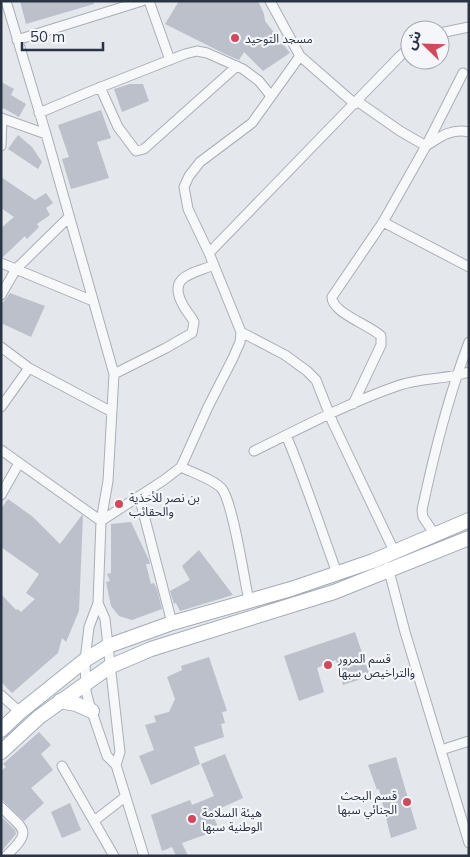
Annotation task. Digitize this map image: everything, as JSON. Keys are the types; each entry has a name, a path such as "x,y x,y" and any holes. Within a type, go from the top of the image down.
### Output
{"main road":[{"path":"1,730 20,712 85,660 108,646 172,624 248,600 291,589 337,573 390,554 469,520"},
{"path":"1,752 39,717 109,667 151,650 334,592 469,538"},
{"path":"60,701 92,710"}],"street":[{"path":"6,1 40,113 114,374 108,482 101,521 98,603 89,627 85,660 85,683 107,756 116,765 144,856"},
{"path":"17,40 142,1"},
{"path":"149,1 170,60"},
{"path":"270,1 300,56 356,102 426,146"},
{"path":"450,31 469,27"},
{"path":"40,113 100,87 197,51 216,56 237,66 259,81 271,96"},
{"path":"101,521 181,467 240,342 241,332 214,264 188,209 184,192 186,182 200,162 252,123 300,56"},
{"path":"209,253 400,58"},
{"path":"100,87 118,127 136,151 144,149 237,66"},
{"path":"353,404 382,345 381,336 375,330 336,307 332,297 383,222 426,146 463,72"},
{"path":"1,146 2,118 46,134"},
{"path":"426,146 444,134 469,132"},
{"path":"1,295 16,269 69,217"},
{"path":"383,222 469,267"},
{"path":"1,262 93,301"},
{"path":"114,374 192,333 194,322 181,302 178,283 182,279 214,264"},
{"path":"241,332 285,355 316,380 390,554 388,571 469,843"},
{"path":"435,535 423,517 422,510 456,377 469,342"},
{"path":"1,347 29,368 112,412"},
{"path":"1,407 29,368"},
{"path":"254,451 398,385 414,381 456,377 469,372"},
{"path":"286,435 304,478 337,573"},
{"path":"1,450 101,521"},
{"path":"1,495 19,463"},
{"path":"181,467 218,486 225,494 230,509 248,600"},
{"path":"139,496 172,624"},
{"path":"98,603 105,619 120,752 116,765"},
{"path":"1,695 20,712"},
{"path":"441,750 469,741"},
{"path":"62,766 114,856"},
{"path":"94,821 125,796"},
{"path":"1,807 23,829 24,834 21,841 6,856"}],"building":[{"path":"20,1 94,1 94,4 26,24"},
{"name":"مسجد التوحيد","path":"179,1 258,1 265,21 290,53 263,71 244,52 239,60 225,54 165,24"},
{"path":"1,82 14,89 11,95 26,104 19,117 3,108 1,112"},
{"path":"130,84 143,84 149,101 122,112 114,89"},
{"path":"101,110 111,138 97,142 109,178 71,189 62,159 69,157 58,125"},
{"path":"18,135 32,147 42,162 38,169 8,149"},
{"path":"1,177 35,200 46,193 53,203 46,208 50,215 37,224 39,227 27,239 25,236 3,257 1,257 1,228 14,217 1,208"},
{"path":"10,293 45,306 31,337 1,323 1,305"},
{"path":"8,499 33,517 60,544 83,516 79,611 66,642 62,638 58,653 12,693 1,682 1,594 16,610 18,609 21,612 35,599 26,593 39,574 1,547 1,509"},
{"path":"131,522 149,560 150,564 146,564 151,584 154,583 157,589 162,609 132,620 119,616 111,606 106,582 110,581 107,574 111,573 111,524"},
{"path":"199,550 233,595 180,611 176,603 174,604 170,591 190,580 182,566"},
{"path":"355,632 370,676 343,685 336,660 317,668 324,692 299,701 284,656"},
{"path":"209,657 227,711 222,712 225,723 221,724 224,737 194,747 200,764 151,785 139,756 154,750 145,725 156,722 154,716 169,712 175,699 167,677 182,670 181,666"},
{"path":"39,732 51,745 41,754 53,770 31,788 44,803 24,821 1,799 1,771 6,767 3,764"},
{"path":"225,754 243,798 212,812 219,830 182,843 188,856 176,856 172,847 162,851 151,815 190,800 192,805 214,796 201,764"},
{"path":"396,757 417,829 391,838 379,789 377,790 368,765"},
{"path":"70,803 81,830 62,838 51,812"},
{"path":"3,818 15,830 16,834 1,852 1,819"}],"place":[{"name":"مسجد التوحيد","path":"235,38"},
{"name":"بن نصر للأحذية والحقائب","path":"119,504"},
{"name":"قسم المرور والتراخيص سبها","path":"328,665"},
{"name":"قسم البحث الجنائي سبها","path":"407,802"},
{"name":"هيئة السلامة الوطنية سبها","path":"192,819"}]}
